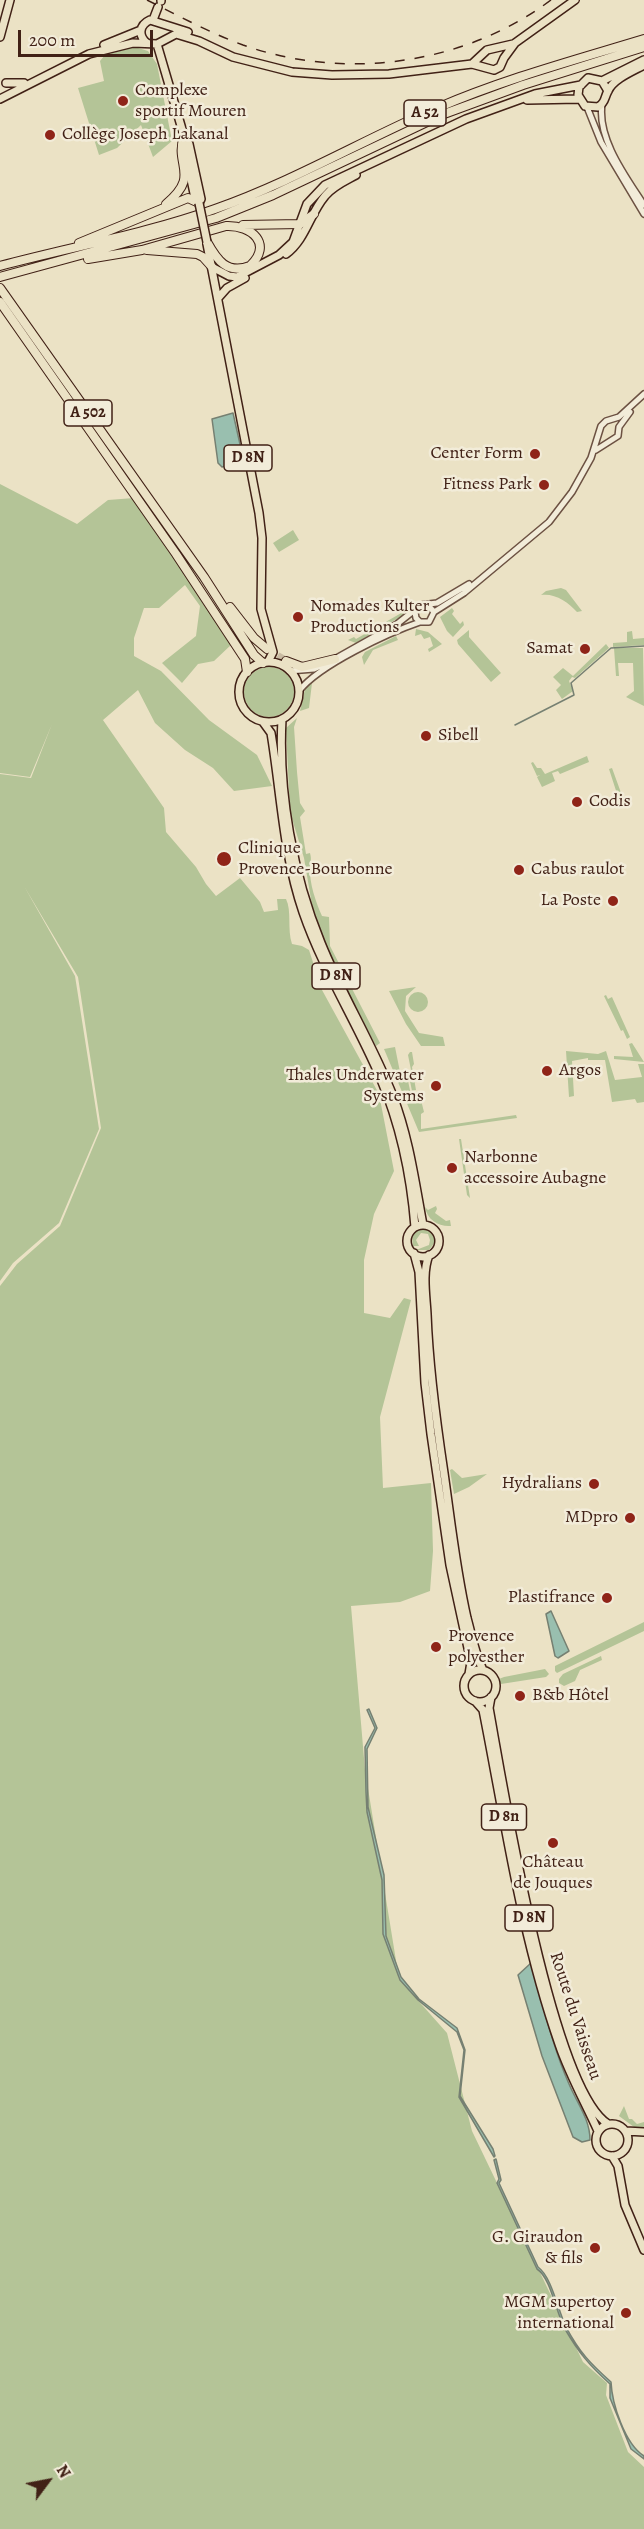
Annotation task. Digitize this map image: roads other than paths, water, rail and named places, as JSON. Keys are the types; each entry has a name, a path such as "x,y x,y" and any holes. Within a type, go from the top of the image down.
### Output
{"highway":[{"name":"A 52","path":"0,266 164,225 214,210 270,187 410,120 462,98 644,39"},
{"name":"A 52","path":"0,277 225,215 273,195 444,114 523,85 644,47"},
{"path":"162,208 177,195 186,180 181,146 184,136"},
{"path":"57,252 188,198 199,203"},
{"path":"61,262 142,250 213,228 239,225 300,224 314,214"},
{"path":"207,242 215,256 228,268 237,270 250,266 257,256 258,243 254,233 239,225"},
{"path":"142,250 197,254 212,267"},
{"name":"A 502","path":"1,290 204,577 254,655 265,663"},
{"name":"A 502","path":"0,303 211,605 245,659 247,672"},
{"path":"204,577 254,638 267,650"},
{"path":"286,666 302,667 335,659"}],"main road":[{"path":"0,37 10,0"},
{"path":"472,64 487,50 515,43 574,0"},
{"path":"153,20 160,3"},
{"path":"147,43 142,38 141,30 144,23 153,20 190,33 234,53 267,63 346,74"},
{"path":"160,42 165,33 163,25"},
{"path":"141,30 59,62 25,82 3,81 3,97 89,54 133,43 160,42 176,34 232,57 268,67 292,72 332,75 422,72 472,64 490,70 497,69 515,43"},
{"name":"D 8N","path":"160,42 184,136 195,198 199,203 219,297 259,513 262,538 263,620 273,652 265,663"},
{"path":"497,49 504,58"},
{"path":"482,56 484,67"},
{"path":"644,60 602,81 588,78 580,85 579,99 587,107 602,105 608,91 619,80 644,65"},
{"path":"602,81 608,91"},
{"path":"212,267 229,276 237,277 279,255 293,242 307,204 325,185 466,119 560,88 580,85"},
{"path":"519,101 579,99"},
{"path":"219,297 227,288 280,259 295,247 323,198 332,188 396,151"},
{"path":"215,284 229,276"},
{"path":"215,284 227,288"},
{"name":"D 8N","path":"263,620 286,666"},
{"path":"265,663 286,666 295,678 298,691 296,705 282,719 263,722 251,716 240,701 240,686 247,672 265,663"},
{"name":"D 8N","path":"282,719 286,808 292,847 302,887 320,941 394,1097 408,1147 419,1226"},
{"name":"D 8N","path":"263,722 272,733 286,848 303,911 329,975 384,1088 404,1154 419,1226"},
{"path":"469,1674 483,1670 491,1674 495,1681 495,1690 491,1697 484,1701 475,1701 468,1695 465,1687 471,1662 445,1530 428,1405 419,1272 414,1253 409,1247 408,1238 419,1226 433,1228 439,1239 437,1248 429,1255 425,1266 429,1373 452,1542 477,1658 483,1670"},
{"path":"414,1253 429,1255"},
{"name":"Route du Vaisseau","path":"491,1697 489,1708 541,1966 573,2067 591,2107 598,2118 608,2124"},
{"name":"Route du Vaisseau","path":"475,1701 483,1710 528,1936 546,2004 568,2070 598,2132"},
{"path":"642,2133 626,2131 617,2124 608,2124 598,2132 597,2147 601,2152 612,2156 618,2166 626,2205 644,2250"},
{"path":"626,2131 628,2141 621,2165 626,2196 644,2242"},
{"path":"628,2141 642,2133"},
{"path":"612,2156 624,2151"}],"street":[{"path":"602,105 602,123 606,138 644,204"},
{"path":"587,107 601,142 644,214"},
{"path":"298,691 316,674 399,630 420,622 429,622 434,612 464,593 481,576 549,522 572,492 594,451 603,423 612,421 644,394"},
{"path":"594,451 618,436 619,427 644,399"},
{"path":"612,421 619,427"},
{"path":"600,431 604,438 610,440"},
{"path":"335,659 397,624 415,612 418,606 437,603 481,576"},
{"path":"428,605 434,612"},
{"path":"415,612 420,622"}],"waterway":[{"path":"515,725 574,695 571,683 611,648 644,646"}],"tunnel":[{"path":"267,650 286,661"}],"railway":[{"path":"147,0 243,45 282,56 322,62 362,64 403,60 442,52 481,40 517,22 551,0"}],"place":[{"name":"Complexe sportif Mouren","path":"123,101"},
{"name":"Collège Joseph Lakanal","path":"50,135"},
{"name":"Center Form","path":"535,454"},
{"name":"Fitness Park","path":"544,485"},
{"name":"Nomades Kulter Productions","path":"298,617"},
{"name":"Samat","path":"585,649"},
{"name":"Sibell","path":"426,736"},
{"name":"Codis","path":"577,802"},
{"name":"Clinique Provence-Bourbonne","path":"224,859"},
{"name":"Cabus raulot","path":"519,870"},
{"name":"La Poste","path":"613,901"},
{"name":"Argos","path":"547,1071"},
{"name":"Thales Underwater Systems","path":"436,1086"},
{"name":"Narbonne accessoire Aubagne","path":"452,1168"},
{"name":"Hydralians","path":"594,1484"},
{"name":"MDpro","path":"630,1518"},
{"name":"Plastifrance","path":"607,1598"},
{"name":"Provence polyesther","path":"436,1647"},
{"name":"B&b Hôtel","path":"520,1696"},
{"name":"Château de Jouques","path":"553,1843"},
{"name":"G. Giraudon & fils","path":"595,2248"},
{"name":"MGM supertoy international","path":"626,2313"}]}
